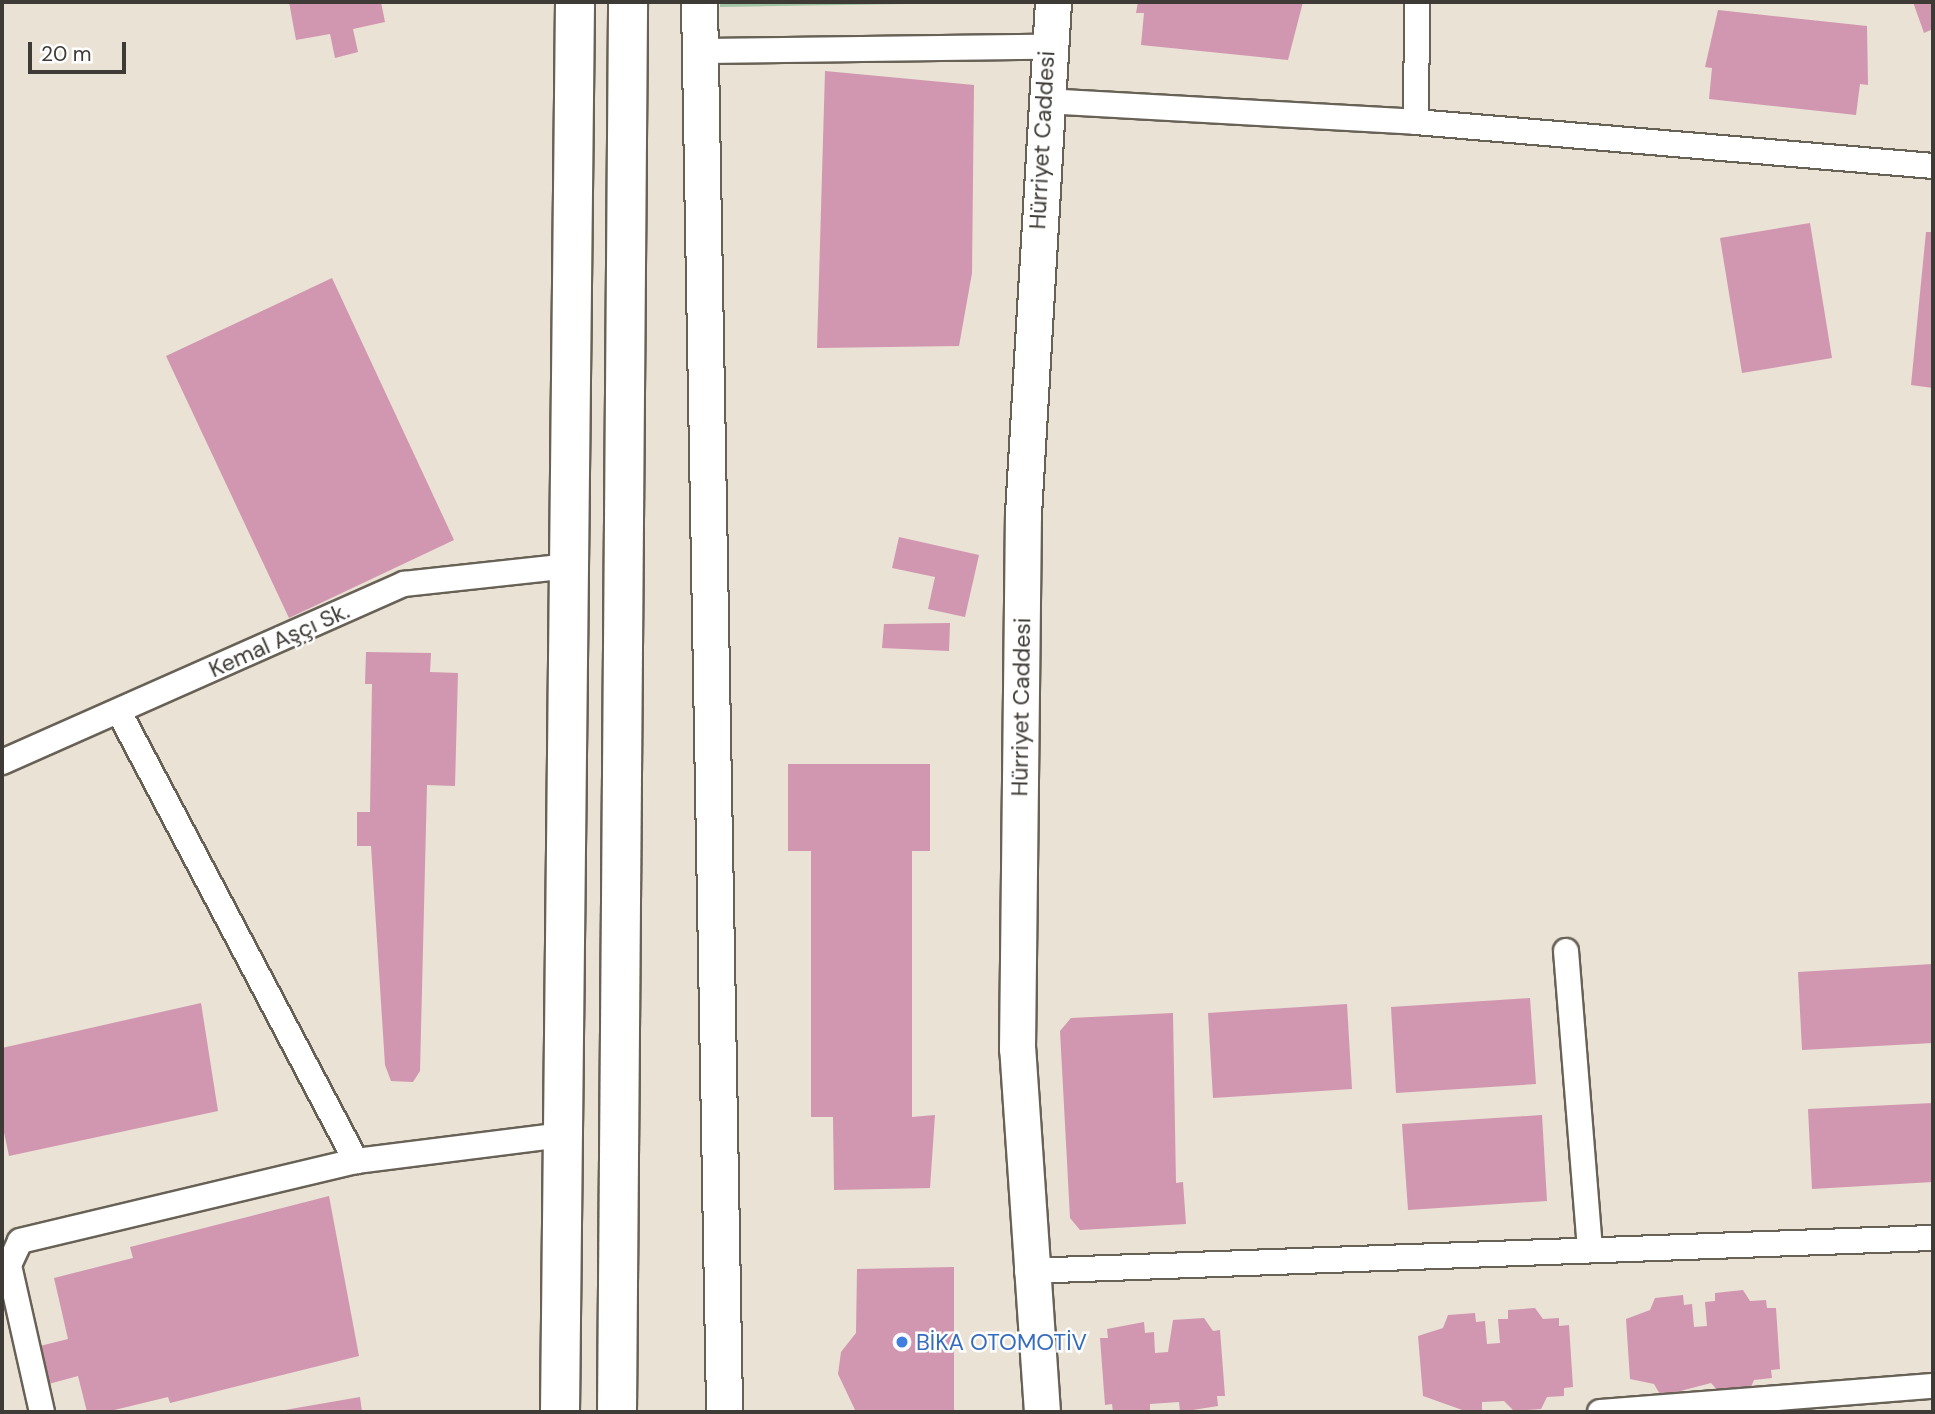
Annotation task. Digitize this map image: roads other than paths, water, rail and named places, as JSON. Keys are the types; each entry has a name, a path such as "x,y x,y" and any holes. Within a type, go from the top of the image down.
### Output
{"highway":[{"path":"561,1412 575,2"},
{"path":"617,1412 628,2"}],"main road":[{"path":"699,2 724,1412"},
{"name":"Hürriyet Caddesi","path":"1042,1412 1027,1271 1017,1049 1023,514 1046,47 1053,2"}],"street":[{"path":"1416,122 1417,2"},
{"path":"698,51 1046,47"},
{"path":"1043,101 1416,122 1933,166"},
{"name":"Kemal Aşçı Sk.","path":"2,762 404,584 569,566"},
{"path":"119,712 356,1161"},
{"path":"1566,951 1590,1250"},
{"path":"42,1412 9,1265 20,1241 356,1161 563,1135"},
{"path":"1027,1271 1933,1238"},
{"path":"1600,1412 1933,1386"}],"place":[{"name":"BİKA OTOMOTİV","path":"902,1342"}]}
